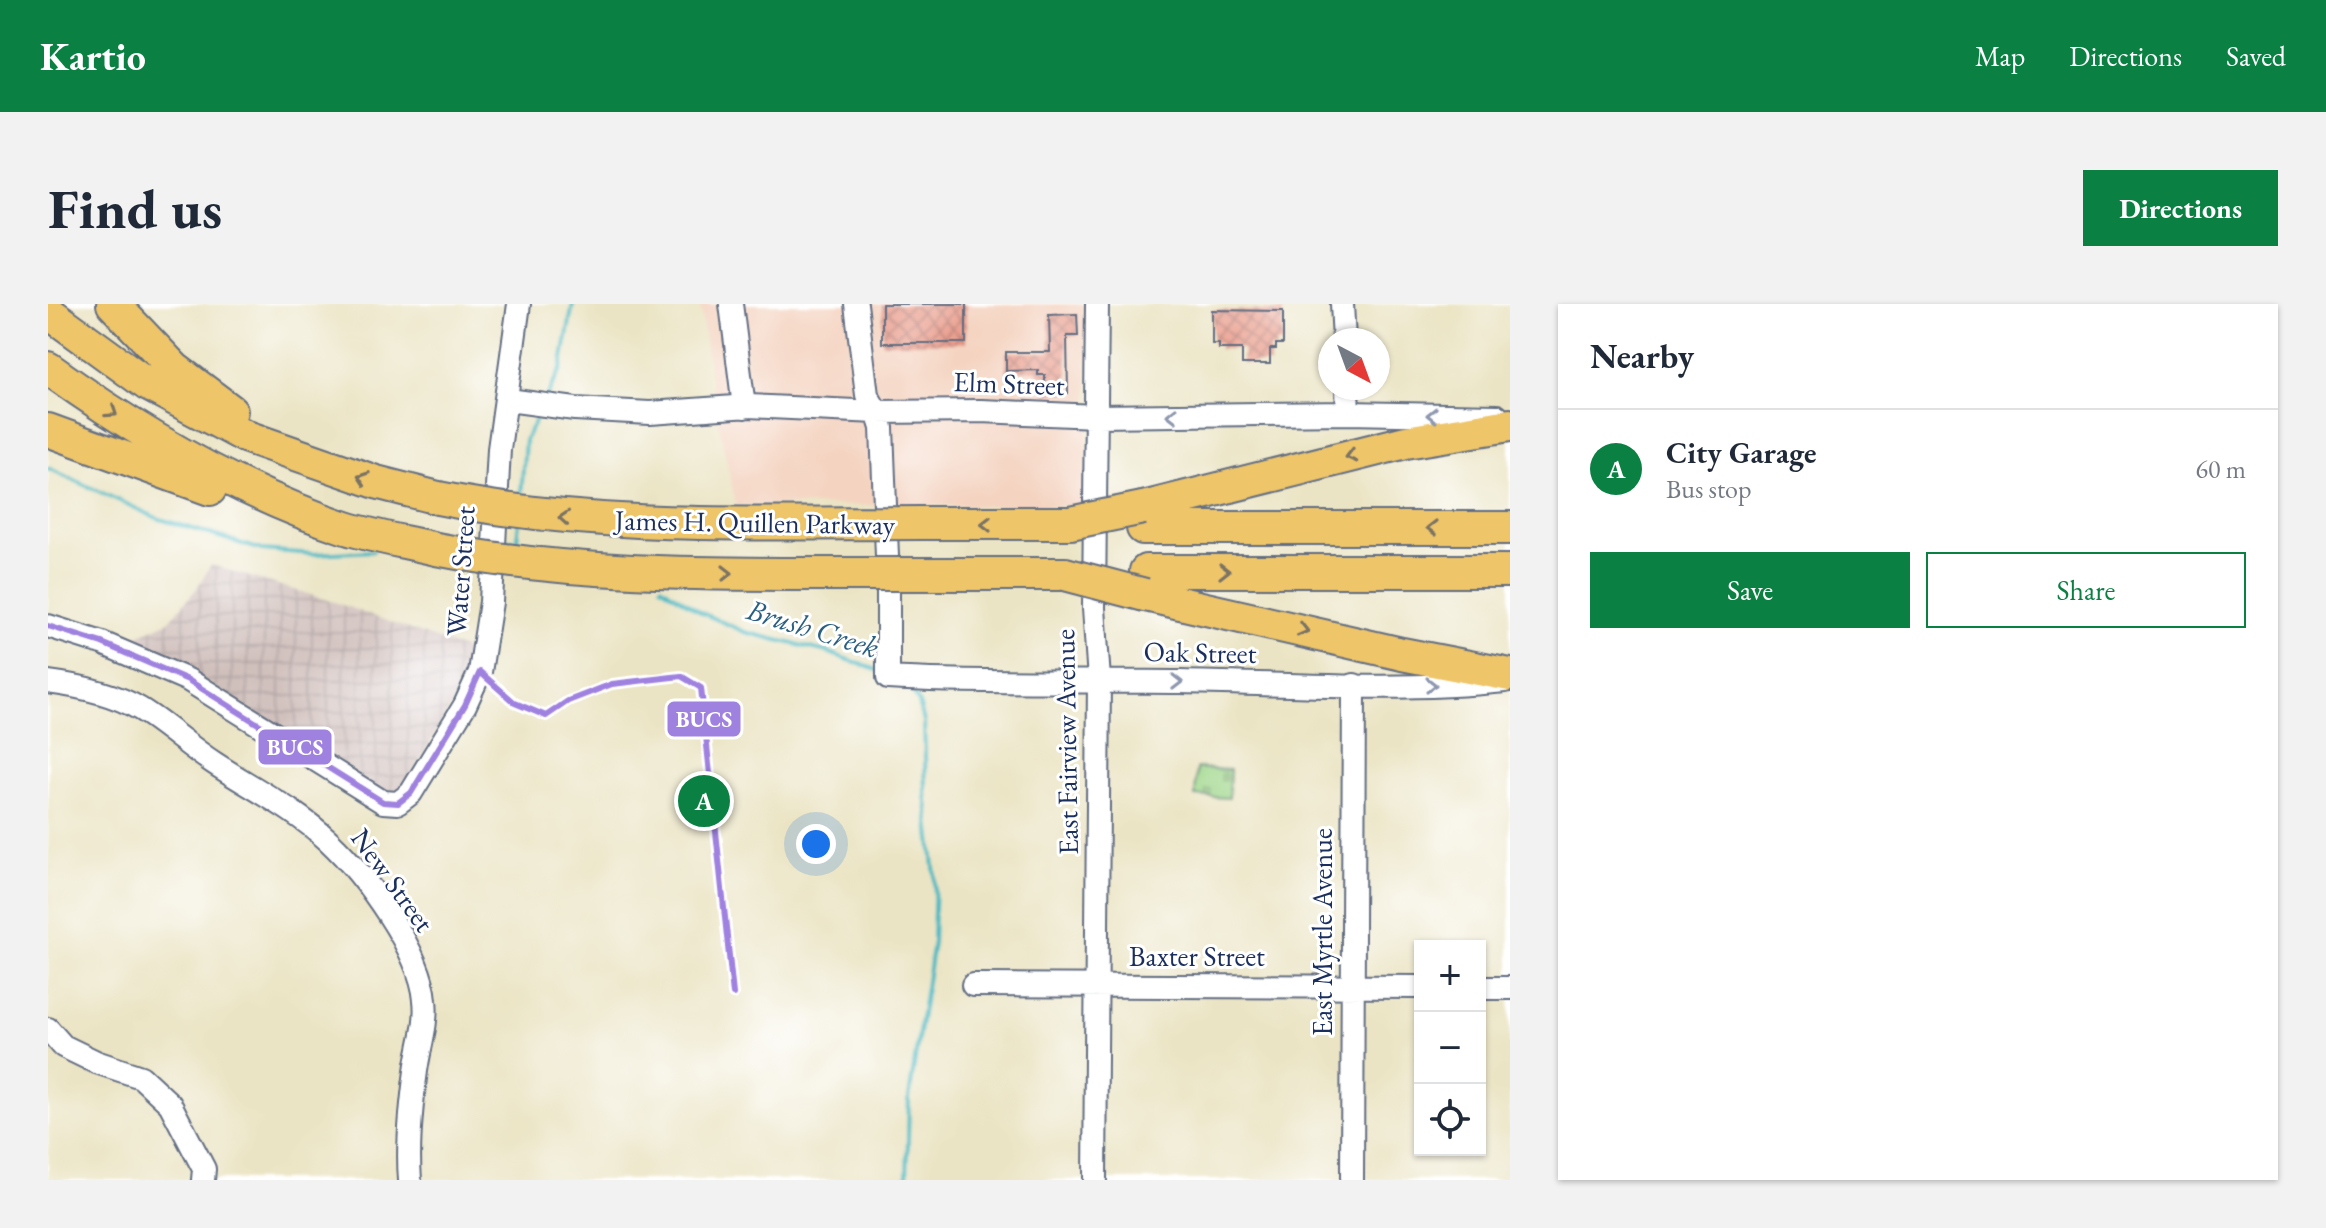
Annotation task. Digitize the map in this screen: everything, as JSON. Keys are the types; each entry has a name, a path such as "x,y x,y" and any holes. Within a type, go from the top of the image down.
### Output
{"highway":[{"path":"113,304 175,369 290,451"},
{"name":"James H. Quillen Parkway","path":"48,312 147,384 247,437 376,482 438,498 543,516 621,522 1060,524 1105,528 1143,518 1510,528"},
{"name":"James H. Quillen Parkway","path":"48,368 156,441 303,513 349,529 436,549 532,564 649,572 1056,574 1146,583"},
{"path":"1143,518 1406,442 1510,425"},
{"path":"48,430 267,508 303,513"},
{"path":"1146,583 1510,571"},
{"path":"1146,583 1402,654 1510,678"}],"street":[{"name":"Water Street","path":"48,626 102,643 188,680 383,802 398,803 411,793 465,705 480,672 491,602 499,449 517,401 519,304"},
{"path":"731,304 744,407"},
{"path":"856,304 867,395 877,412"},
{"name":"East Fairview Avenue","path":"1095,1180 1099,680 1094,608 1097,304"},
{"path":"1342,304 1343,328"},
{"path":"1347,400 1348,413"},
{"name":"Elm Street","path":"517,401 575,409 650,413 744,407 1096,416 1348,413 1510,417"},
{"name":"Oak Street","path":"877,412 882,428 887,512 888,678 955,682 1099,680 1354,685 1472,685 1510,678"},
{"name":"New Street","path":"48,682 97,691 139,708 212,762 296,816 329,842 367,886 409,952 421,979 425,999 426,1017 416,1069 408,1154 410,1180"},
{"name":"East Myrtle Avenue","path":"1352,1180 1354,685"},
{"name":"Baxter Street","path":"973,985 1414,987"},
{"path":"1486,988 1510,988"},
{"path":"48,1029 63,1046 96,1062 141,1077 170,1104 204,1169 203,1180"}],"shaded area":[{"path":"700,304 1088,304 1087,506 736,505 713,397"},
{"path":"211,565 334,602 469,651 463,686 410,778 397,792 378,792 214,687 127,640 169,621 197,588"}],"green space":[{"path":"1197,768 1230,770 1229,798 1195,796"}],"building":[{"path":"882,304 966,304 966,343 882,343"},
{"path":"1212,310 1283,311 1283,344 1276,344 1276,349 1270,349 1270,364 1242,364 1242,349 1219,349 1219,344 1212,344"},
{"path":"1077,314 1078,336 1067,336 1068,393 1045,394 1045,375 1038,375 1038,370 1006,371 1006,352 1050,352 1049,315"}],"waterway":[{"name":"Brush Creek","path":"546,398 561,369 573,304"},
{"name":"Brush Creek","path":"521,497 525,440 539,413"},
{"path":"48,468 157,518 262,550 313,554 373,551"},
{"name":"Brush Creek","path":"517,539 519,522"},
{"name":"Brush Creek","path":"507,540 613,556"},
{"name":"Brush Creek","path":"661,586 702,613 745,632 827,652 882,672"},
{"name":"Brush Creek","path":"907,1180 909,1098 933,942 935,876 926,793 924,722 919,703 910,688"}],"transit line":[{"name":"BUCS","path":"48,626 102,643 188,680 383,802 398,803 411,793 465,705 480,672 515,703 546,716 568,701 612,684 681,676 701,688 733,994"}],"place":[{"name":"City Garage","path":"704,801"}]}
